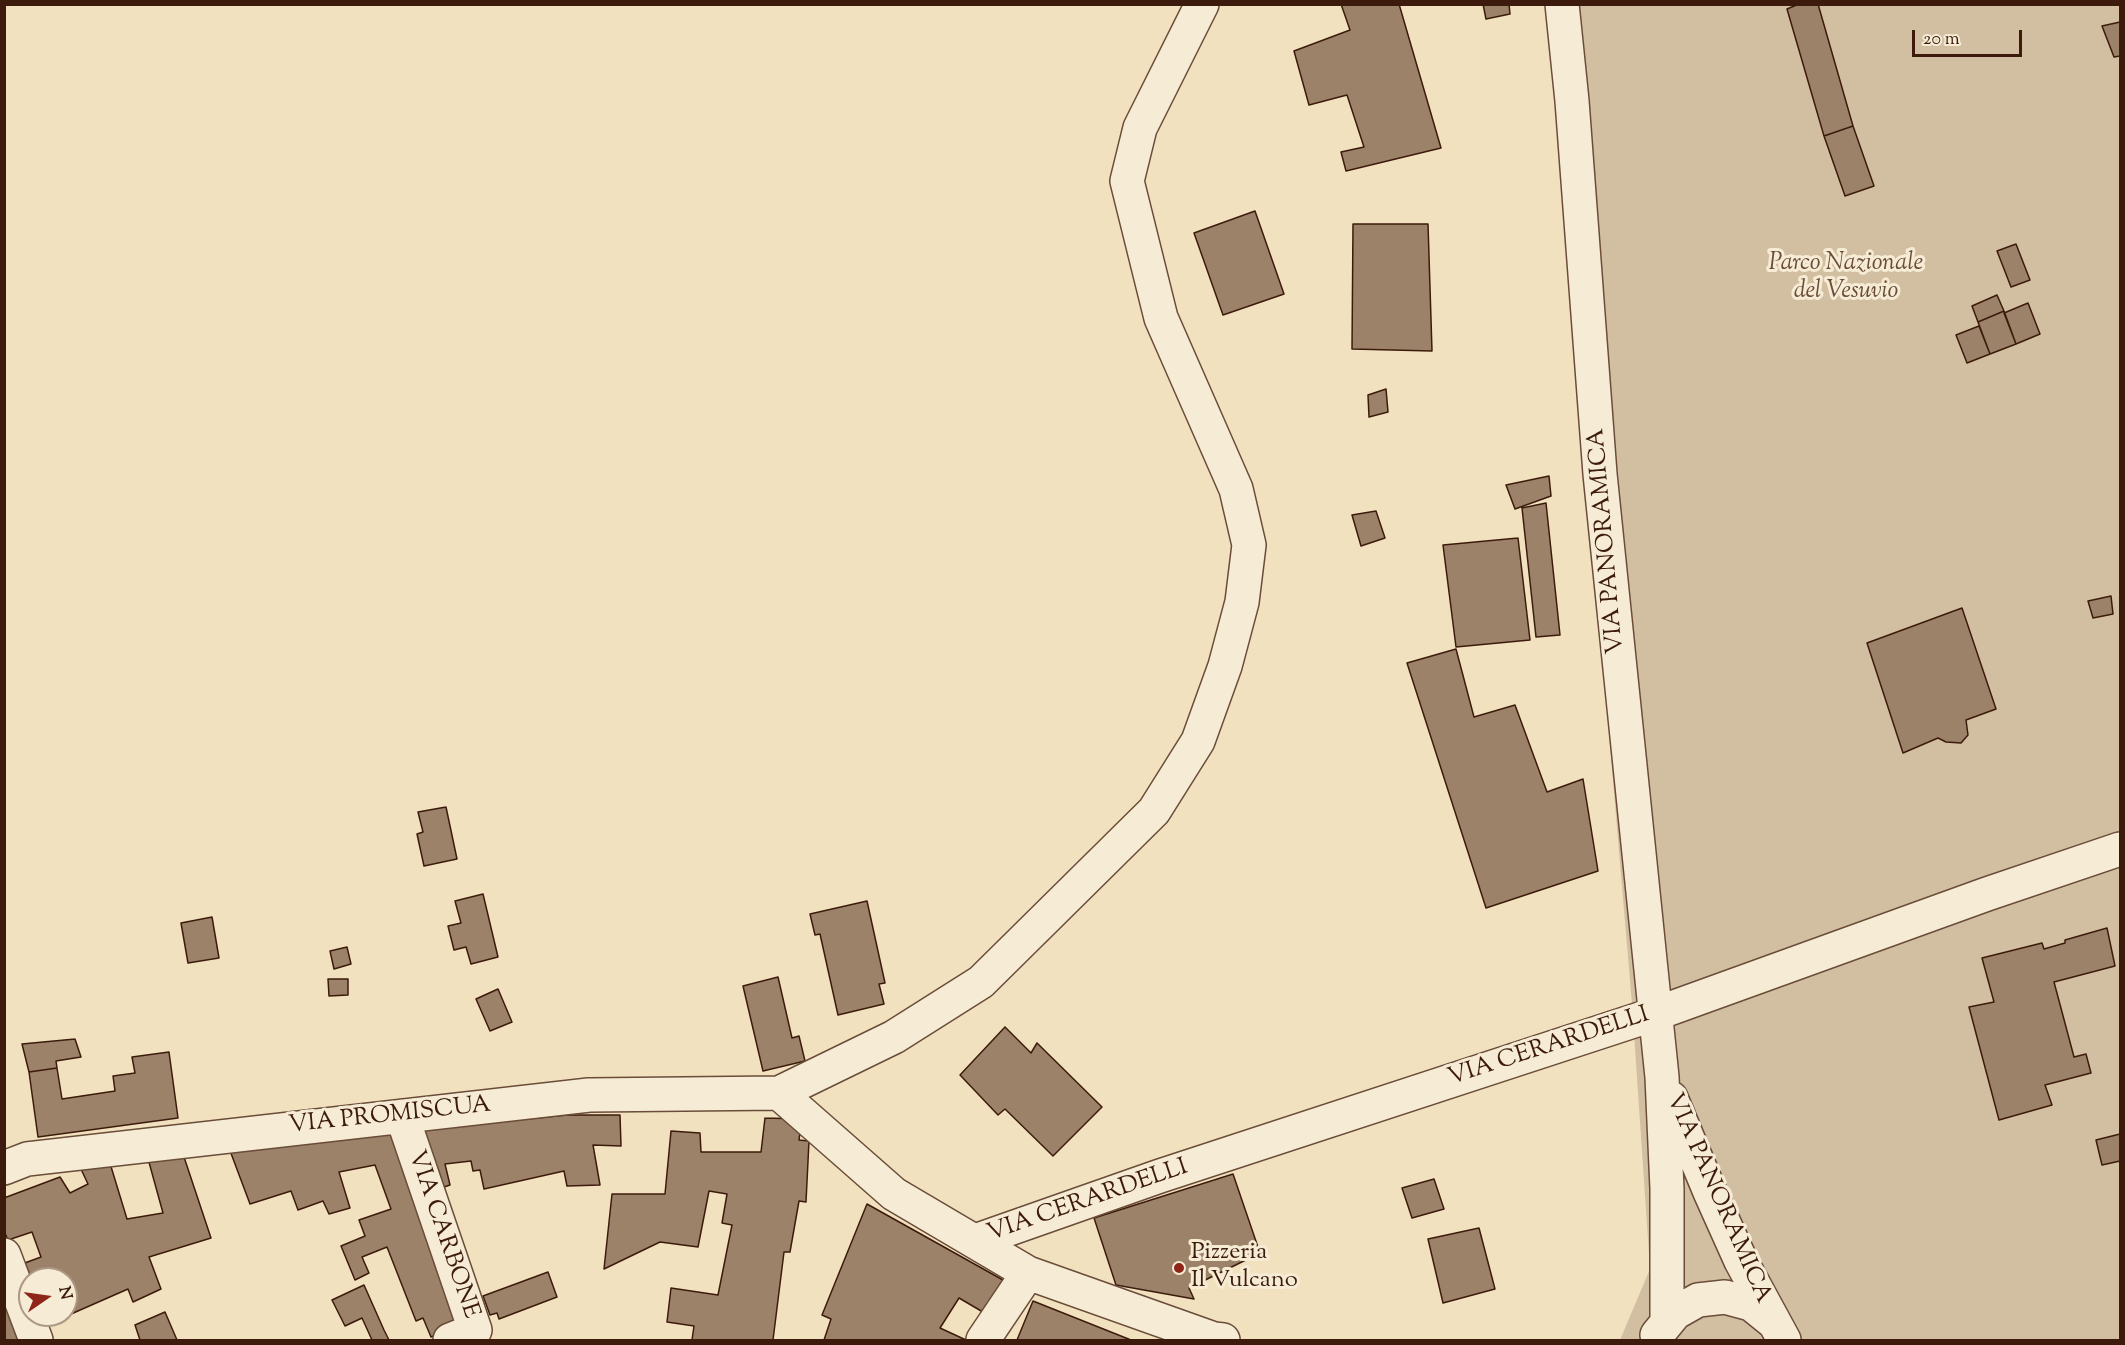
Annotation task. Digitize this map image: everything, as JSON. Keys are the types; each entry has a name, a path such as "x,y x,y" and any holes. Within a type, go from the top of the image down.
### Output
{"street":[{"path":"1202,4 1140,128 1127,181 1161,318 1236,489 1249,545 1242,602 1224,666 1198,741 1154,811 981,982 894,1037 779,1093 894,1194 1028,1273 1223,1341"},
{"name":"VIA PANORAMICA","path":"1562,4 1572,101 1600,474 1662,1077 1667,1189 1660,1331"},
{"name":"VIA CERARDELLI","path":"975,1241 1160,1176 1655,1014 1987,894 2121,849"},
{"name":"VIA PANORAMICA","path":"1662,1077 1710,1192 1778,1331"},
{"name":"VIA PROMISCUA","path":"4,1168 27,1159 590,1095 779,1093"},
{"name":"VIA CARBONE","path":"402,1116 475,1330 450,1341"},
{"path":"4,1255 36,1341"},
{"path":"983,1341 1028,1273"},
{"name":"VIA PANORAMICA","path":"1660,1331 1675,1313 1698,1300 1725,1297 1751,1304 1778,1331"}],"green space":[{"name":"Parco Nazionale del Vesuvio","path":"1547,5 2120,5 2120,1340 1620,1340 1650,1269 1632,1004"}],"building":[{"path":"1341,4 1399,4 1441,148 1346,171 1341,152 1364,147 1347,95 1309,105 1294,51 1350,30"},
{"path":"1483,4 1509,4 1510,14 1486,19"},
{"path":"1799,4 1818,4 1853,126 1824,136 1787,9"},
{"path":"2120,22 2120,56 2114,57 2102,26"},
{"path":"1853,126 1874,186 1845,196 1824,136"},
{"path":"1255,211 1284,294 1223,315 1194,233"},
{"path":"1353,224 1428,224 1432,351 1352,349"},
{"path":"2016,244 2030,280 2011,287 1997,251"},
{"path":"1997,295 2004,311 1978,322 1972,306"},
{"path":"2028,303 2040,334 2016,344 2004,313"},
{"path":"2004,311 2016,344 1990,354 1978,322"},
{"path":"1979,326 1990,354 1967,363 1956,335"},
{"path":"1386,389 1388,412 1369,417 1368,395"},
{"path":"1549,476 1551,496 1515,509 1506,485"},
{"path":"1546,503 1560,635 1536,637 1522,508"},
{"path":"1376,511 1385,538 1361,546 1352,515"},
{"path":"1518,538 1530,640 1456,647 1443,545"},
{"path":"2111,596 2113,614 2093,618 2088,601"},
{"path":"1962,608 1996,709 1966,720 1968,735 1961,743 1946,742 1938,738 1903,753 1867,643"},
{"path":"1456,649 1474,717 1515,705 1547,792 1583,779 1598,871 1486,908 1407,663"},
{"path":"446,807 457,859 424,866 417,834 423,832 418,812"},
{"path":"483,894 498,957 471,964 466,947 454,950 448,926 461,923 455,901"},
{"path":"867,901 885,983 879,984 884,1004 838,1015 820,934 815,935 810,914"},
{"path":"212,917 219,958 188,963 181,923"},
{"path":"2107,928 2115,966 2054,982 2074,1057 2086,1054 2091,1073 2045,1085 2052,1105 1999,1120 1969,1007 1994,1002 1982,958 2042,943 2044,949 2065,943 2065,940"},
{"path":"347,947 351,964 334,969 330,951"},
{"path":"778,977 792,1038 799,1036 805,1061 763,1071 743,986"},
{"path":"328,979 348,979 348,995 329,996"},
{"path":"498,989 512,1022 490,1031 476,999"},
{"path":"1005,1027 1031,1053 1037,1043 1102,1107 1053,1156 1005,1109 998,1115 960,1075"},
{"path":"75,1039 81,1057 56,1061 57,1068 29,1072 22,1044"},
{"path":"169,1052 178,1118 38,1137 29,1072 57,1068 62,1099 115,1091 113,1076 135,1073 132,1057"},
{"path":"566,1115 620,1115 621,1146 593,1145 600,1185 567,1186 564,1171 484,1189 480,1170 473,1171 471,1161 445,1164 450,1185 432,1191 419,1130"},
{"path":"765,1118 802,1119 799,1140 809,1141 806,1202 799,1201 790,1252 784,1252 773,1340 692,1340 694,1326 667,1322 671,1288 718,1295 732,1225 722,1223 727,1194 709,1191 698,1247 660,1242 604,1269 612,1194 665,1194 671,1131 700,1133 701,1152 761,1152"},
{"path":"395,1133 465,1324 431,1337 423,1318 416,1321 387,1247 362,1257 369,1273 355,1280 341,1246 365,1236 359,1220 391,1209 375,1165 339,1172 350,1208 329,1214 323,1201 298,1210 291,1191 250,1204 229,1148"},
{"path":"2120,1134 2120,1161 2102,1165 2096,1140"},
{"path":"182,1151 211,1238 149,1257 161,1289 133,1302 128,1289 78,1311 78,1267 24,1267 22,1264 41,1257 32,1232 8,1240 4,1231 4,1198 60,1177 70,1193 88,1184 79,1165 109,1160 127,1219 163,1213 147,1155"},
{"path":"1233,1174 1260,1253 1189,1288 1194,1299 1116,1285 1094,1218"},
{"path":"1434,1179 1444,1209 1412,1218 1402,1188"},
{"path":"867,1204 1003,1280 988,1315 959,1298 940,1328 966,1340 824,1340 831,1319 822,1315"},
{"path":"1479,1228 1495,1289 1443,1303 1428,1239"},
{"path":"548,1272 557,1297 499,1319 497,1313 490,1315 483,1296"},
{"path":"4,1278 18,1316 18,1327 22,1327 27,1340 4,1340"},
{"path":"364,1285 389,1340 372,1340 362,1318 345,1326 332,1300"},
{"path":"1033,1301 1131,1340 1017,1340"},
{"path":"165,1312 177,1340 140,1340 135,1325"}],"place":[{"name":"Pizzeria Il Vulcano","path":"1179,1268"}]}
